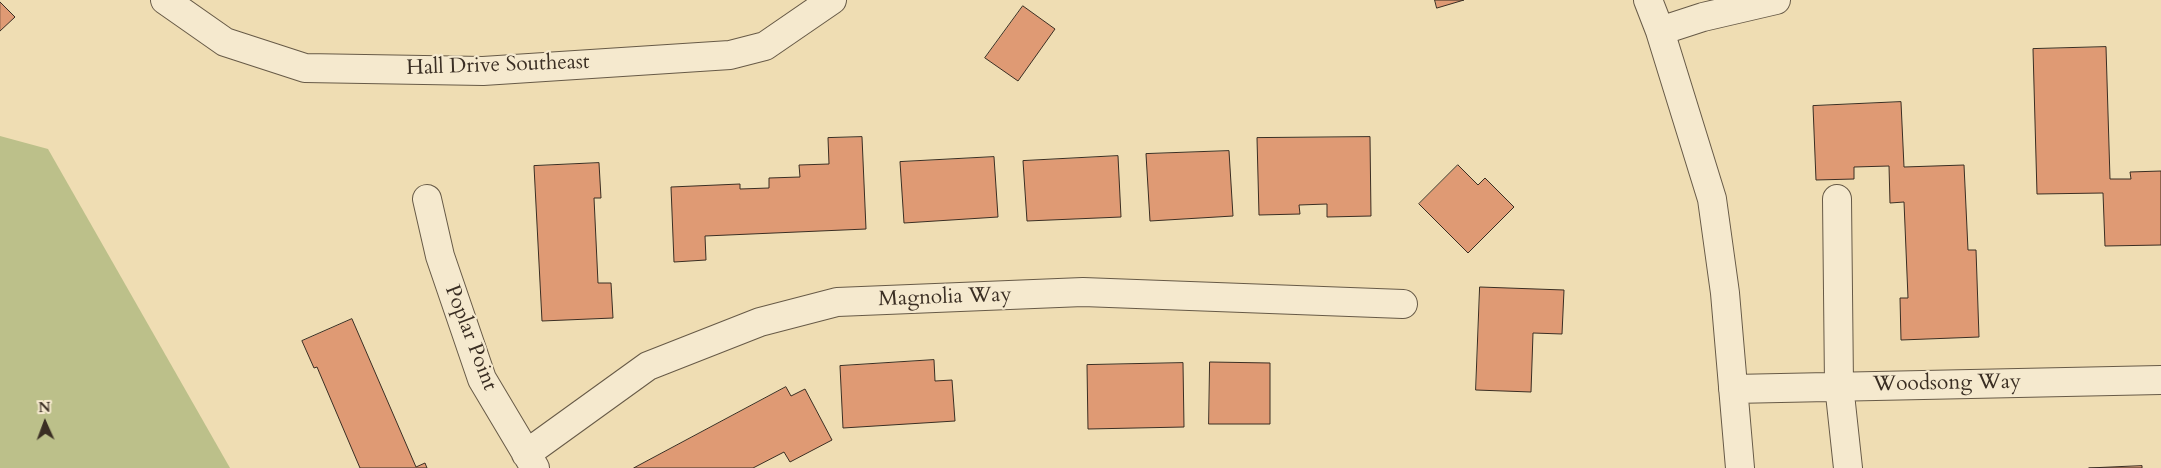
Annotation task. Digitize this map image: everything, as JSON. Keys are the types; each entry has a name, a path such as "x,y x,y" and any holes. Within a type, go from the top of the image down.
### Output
{"street":[{"name":"Hall Drive Southeast","path":"165,0 225,42 305,68 482,71 730,55 765,46 832,0"},
{"path":"1648,0 1660,30 1712,198 1725,293 1740,468"},
{"path":"1660,30 1703,17 1776,0"},
{"name":"Poplar Point","path":"427,199 440,256 482,379 530,461"},
{"path":"1837,199 1839,385 1848,468"},
{"name":"Magnolia Way","path":"530,461 648,366 760,322 837,302 1083,292 1403,304"},
{"name":"Woodsong Way","path":"1733,388 2161,380"}],"green space":[{"path":"0,136 48,149 230,468 0,468"}],"building":[{"path":"1435,0 1464,0 1437,8"},
{"path":"0,2 15,17 0,31"},
{"path":"1023,6 1055,29 1018,81 985,58"},
{"path":"2106,47 2110,179 2131,179 2130,172 2161,171 2161,245 2105,246 2103,193 2037,194 2033,49"},
{"path":"1901,102 1904,167 1964,165 1968,250 1976,250 1979,337 1901,340 1900,298 1908,298 1904,202 1890,203 1889,166 1854,167 1854,179 1816,180 1813,106"},
{"path":"862,137 866,229 705,236 706,260 674,262 671,187 740,184 740,189 769,188 769,178 800,177 799,165 829,164 828,138"},
{"path":"1370,137 1371,216 1327,217 1327,204 1299,205 1300,214 1259,215 1257,138"},
{"path":"1229,151 1233,216 1150,221 1146,154"},
{"path":"1118,156 1121,217 1027,221 1023,161"},
{"path":"994,157 998,217 904,223 900,162"},
{"path":"599,163 601,198 594,198 598,283 611,283 613,318 542,321 534,166"},
{"path":"1458,165 1478,185 1485,178 1514,207 1468,253 1419,204"},
{"path":"1480,287 1564,290 1562,334 1533,333 1531,392 1476,390"},
{"path":"352,319 416,467 425,463 427,468 360,468 317,367 314,368 302,341"},
{"path":"934,360 935,381 952,380 955,421 843,428 840,366"},
{"path":"1210,362 1270,363 1270,424 1209,424"},
{"path":"1183,363 1184,427 1088,429 1087,365"},
{"path":"786,387 791,396 805,389 832,440 790,462 784,452 753,468 634,468"},
{"path":"2142,466 2142,468 2089,468"}]}
